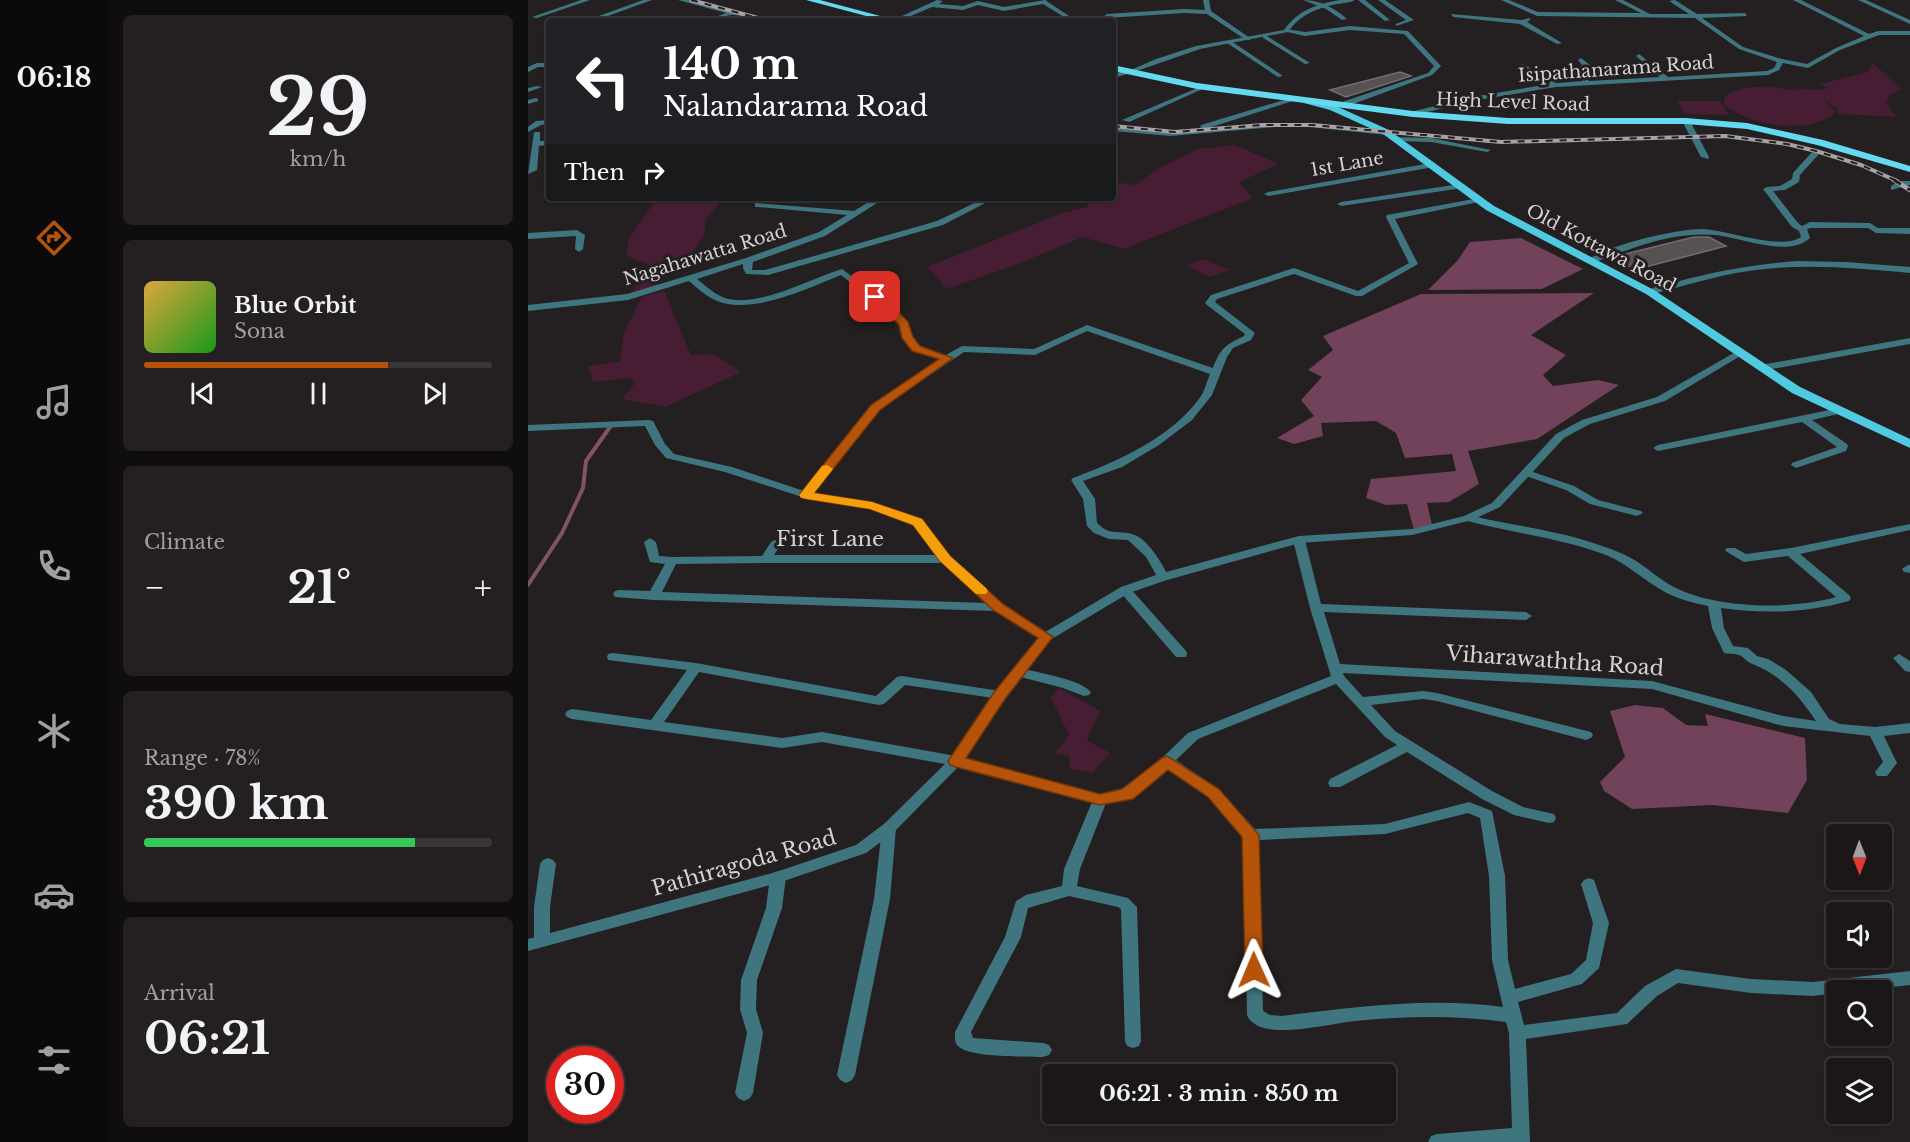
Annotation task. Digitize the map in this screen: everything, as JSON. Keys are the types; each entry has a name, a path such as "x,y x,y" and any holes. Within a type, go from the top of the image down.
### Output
{"highway":[{"path":"810,0 882,18"},
{"name":"High Level Road","path":"1116,69 1204,87 1413,114 1508,121 1686,121 1740,126 1786,134 1910,169"}],"main road":[{"name":"Old Kottawa Road","path":"1307,101 1333,108 1391,136 1479,200 1550,241 1592,260 1650,292 1796,390 1910,444"}],"street":[{"path":"534,16 586,0"},
{"path":"597,18 649,0"},
{"path":"681,0 752,18"},
{"path":"901,18 942,0"},
{"path":"1206,0 1208,12"},
{"path":"1306,0 1344,19"},
{"path":"1286,30 1292,19 1320,5 1352,0"},
{"path":"1361,0 1387,20"},
{"path":"1381,0 1411,20 1398,25"},
{"path":"1504,0 1537,14 1745,15"},
{"path":"1618,0 1648,15"},
{"path":"1796,0 1870,37"},
{"path":"1861,0 1910,22"},
{"path":"933,4 963,8 978,3 1004,9 1043,1 1066,16"},
{"path":"1672,1 1741,48 1781,61 1813,65 1838,49 1878,33 1910,33"},
{"path":"1107,16 1185,10 1208,12 1248,39"},
{"path":"718,18 735,13"},
{"path":"1522,22 1537,14"},
{"path":"1453,15 1522,22 1559,43"},
{"path":"1116,75 1174,54 1265,37 1286,30 1305,34 1350,28 1406,32 1438,66 1430,74 1342,105"},
{"path":"1265,37 1307,63"},
{"path":"1229,42 1281,76"},
{"path":"1639,56 1667,78"},
{"path":"1581,60 1587,65 1578,69 1587,83"},
{"name":"Isipathanarama Road","path":"1413,114 1479,98 1556,85 1768,73 1778,69 1781,61"},
{"path":"528,69 537,65 546,65"},
{"path":"1523,66 1556,85"},
{"path":"528,90 539,87"},
{"path":"1126,120 1204,87"},
{"path":"1203,127 1294,99"},
{"path":"1686,121 1705,157"},
{"path":"531,133 539,123 546,122"},
{"path":"1116,129 1171,134 1276,125 1309,125 1431,140 1487,150"},
{"path":"531,133 546,132"},
{"path":"528,172 533,170 536,144 531,133"},
{"path":"536,144 546,143"},
{"path":"1592,260 1654,240 1698,231 1783,244 1797,244 1806,238 1767,189 1782,188 1796,180 1796,175 1815,154"},
{"name":"1st Lane","path":"1268,194 1335,180 1431,165"},
{"path":"1894,188 1902,183 1910,183"},
{"path":"1341,204 1460,186"},
{"path":"1162,577 1151,555 1131,537 1113,537 1098,531 1091,524 1089,499 1077,480 1118,465 1155,443 1188,418 1207,395 1222,357 1230,346 1248,338 1250,333 1210,303 1214,297 1294,271 1359,294 1414,264 1390,217 1479,200"},
{"name":"Nagahawatta Road","path":"528,308 628,297 749,260 822,234 876,201"},
{"path":"749,260 747,268 749,272 765,273 940,223 985,201"},
{"path":"758,205 854,213"},
{"path":"1801,229 1809,225 1870,226 1876,230 1910,231"},
{"path":"528,236 578,233 580,235 579,249"},
{"path":"1650,292 1701,277 1781,265 1820,264 1910,270"},
{"path":"690,278 713,296 729,302 761,299 842,272 891,310 904,325 907,338 916,349 947,358"},
{"path":"806,495 876,407 962,349 1035,352 1086,328 1216,373"},
{"path":"1761,368 1910,341"},
{"name":"Pathiragoda Road","path":"535,942 778,877 861,849 890,828 956,761 1000,695 1046,637 1125,590 1162,577 1299,540 1412,532 1468,518 1496,505 1560,436 1586,422 1661,399 1739,353"},
{"path":"1658,448 1839,411"},
{"path":"1796,465 1842,449 1843,446 1803,418"},
{"path":"528,428 649,423 660,445 670,456 728,469 806,495 872,506 918,522 945,559 998,607 1046,637"},
{"path":"1527,473 1570,488 1594,502 1637,513"},
{"path":"1468,518 1609,552 1634,562 1670,590 1714,604 1792,608 1814,606 1845,598 1791,552"},
{"path":"1731,550 1744,558 1791,552 1910,528"},
{"path":"1299,540 1316,608 1337,673 1359,702 1390,734 1487,795 1519,811 1549,818"},
{"path":"650,542 654,559 672,561 766,560"},
{"name":"First Lane","path":"775,544 766,560 945,559"},
{"path":"654,596 672,561"},
{"path":"1125,590 1181,654"},
{"path":"619,594 998,607"},
{"path":"1714,604 1718,628 1729,650 1743,651 1752,659 1763,662 1781,673 1806,695 1824,722 1846,730"},
{"path":"1316,608 1526,616"},
{"path":"613,657 696,668 879,701 902,680 1000,695"},
{"path":"1899,658 1910,668"},
{"path":"656,724 696,668"},
{"path":"1018,672 1084,692"},
{"path":"572,714 782,743 822,737 956,761 1100,800 1127,794 1167,762 1193,736 1337,673"},
{"name":"Viharawaththa Road","path":"1337,673 1652,685 1783,721 1875,732 1910,728"},
{"path":"1359,702 1423,695 1437,697 1586,735"},
{"path":"1875,732 1890,764 1882,772"},
{"path":"1335,783 1407,746"},
{"path":"1167,762 1213,793 1251,835 1255,1015 1267,1022 1281,1023 1406,1009 1482,1010 1516,1024 1621,1019 1651,991 1676,976 1751,986 1813,989 1910,978"},
{"path":"1069,890 1072,868 1100,800"},
{"path":"1251,835 1385,829 1469,807 1487,815 1497,876 1500,960 1516,1024 1521,1138 1437,1142"},
{"path":"846,1075 882,899 890,828"},
{"path":"535,942 549,864"},
{"path":"744,1093 755,1033 748,1009 748,980 774,908 778,877"},
{"path":"1508,998 1576,979 1593,963 1601,923 1589,884"},
{"path":"1043,1050 970,1045 963,1040 963,1032 1013,937 1021,905 1026,901 1069,890 1123,902 1129,907 1133,1041"}],"shaded area":[{"path":"1873,63 1901,89 1890,95 1886,103 1897,117 1837,114 1838,109 1823,99 1834,110 1832,116 1807,125 1777,125 1747,118 1724,104 1724,98 1741,89 1751,87 1783,88 1802,92 1792,89 1828,88 1820,84 1867,72"},
{"path":"1677,101 1720,101 1729,115 1685,114"},
{"path":"1235,145 1279,164 1239,182 1253,198 1124,249 1083,237 1015,265 947,289 927,267 1065,212 1087,207 1090,201 1116,201 1116,182 1136,185 1157,169 1198,149"},
{"path":"655,201 721,201 706,219 703,237 699,244 687,256 662,266 657,286 632,292 648,264 627,256 628,240"},
{"path":"1521,238 1583,269 1542,289 1428,290 1458,260 1470,242"},
{"path":"1203,259 1230,270 1210,277 1186,265"},
{"path":"664,291 691,355 714,354 741,372 665,407 622,399 635,383 629,378 593,382 588,366 620,361 624,332 642,297"},
{"path":"1594,293 1531,335 1566,355 1543,375 1553,386 1598,380 1619,385 1537,439 1468,451 1479,484 1449,502 1427,503 1432,525 1414,530 1407,504 1386,505 1366,498 1371,479 1456,471 1452,454 1405,458 1396,433 1376,421 1321,423 1323,436 1294,444 1277,438 1314,416 1301,400 1322,377 1308,370 1333,350 1323,336 1421,294"},
{"path":"1059,688 1100,711 1087,740 1110,753 1093,773 1070,769 1069,756 1055,753 1069,735 1051,698"},
{"path":"1635,705 1663,708 1686,725 1708,726 1705,714 1805,738 1807,780 1788,813 1712,805 1632,809 1604,791 1600,782 1625,757 1610,711"}],"building":[{"path":"1400,72 1411,76 1346,97 1330,90"},
{"path":"1694,237 1709,237 1726,246 1634,270 1613,257"}],"waterway":[{"path":"528,585 562,533 583,488 586,461 610,427"}],"railway":[{"path":"691,0 758,18"},
{"path":"1116,126 1175,132 1263,125 1312,125 1501,142 1725,136 1787,144 1816,151 1861,165 1897,181"},
{"path":"1894,180 1910,190"}],"slow traffic":[{"path":"827,469 806,495 872,506 918,522 945,559 981,591"}],"route":[{"path":"875,297 904,325 907,338 916,349 947,358 876,407 806,495 872,506 918,522 945,559 998,607 1046,637 1000,695 956,761 1100,800 1127,794 1167,762 1213,793 1251,835 1254,970"}]}
